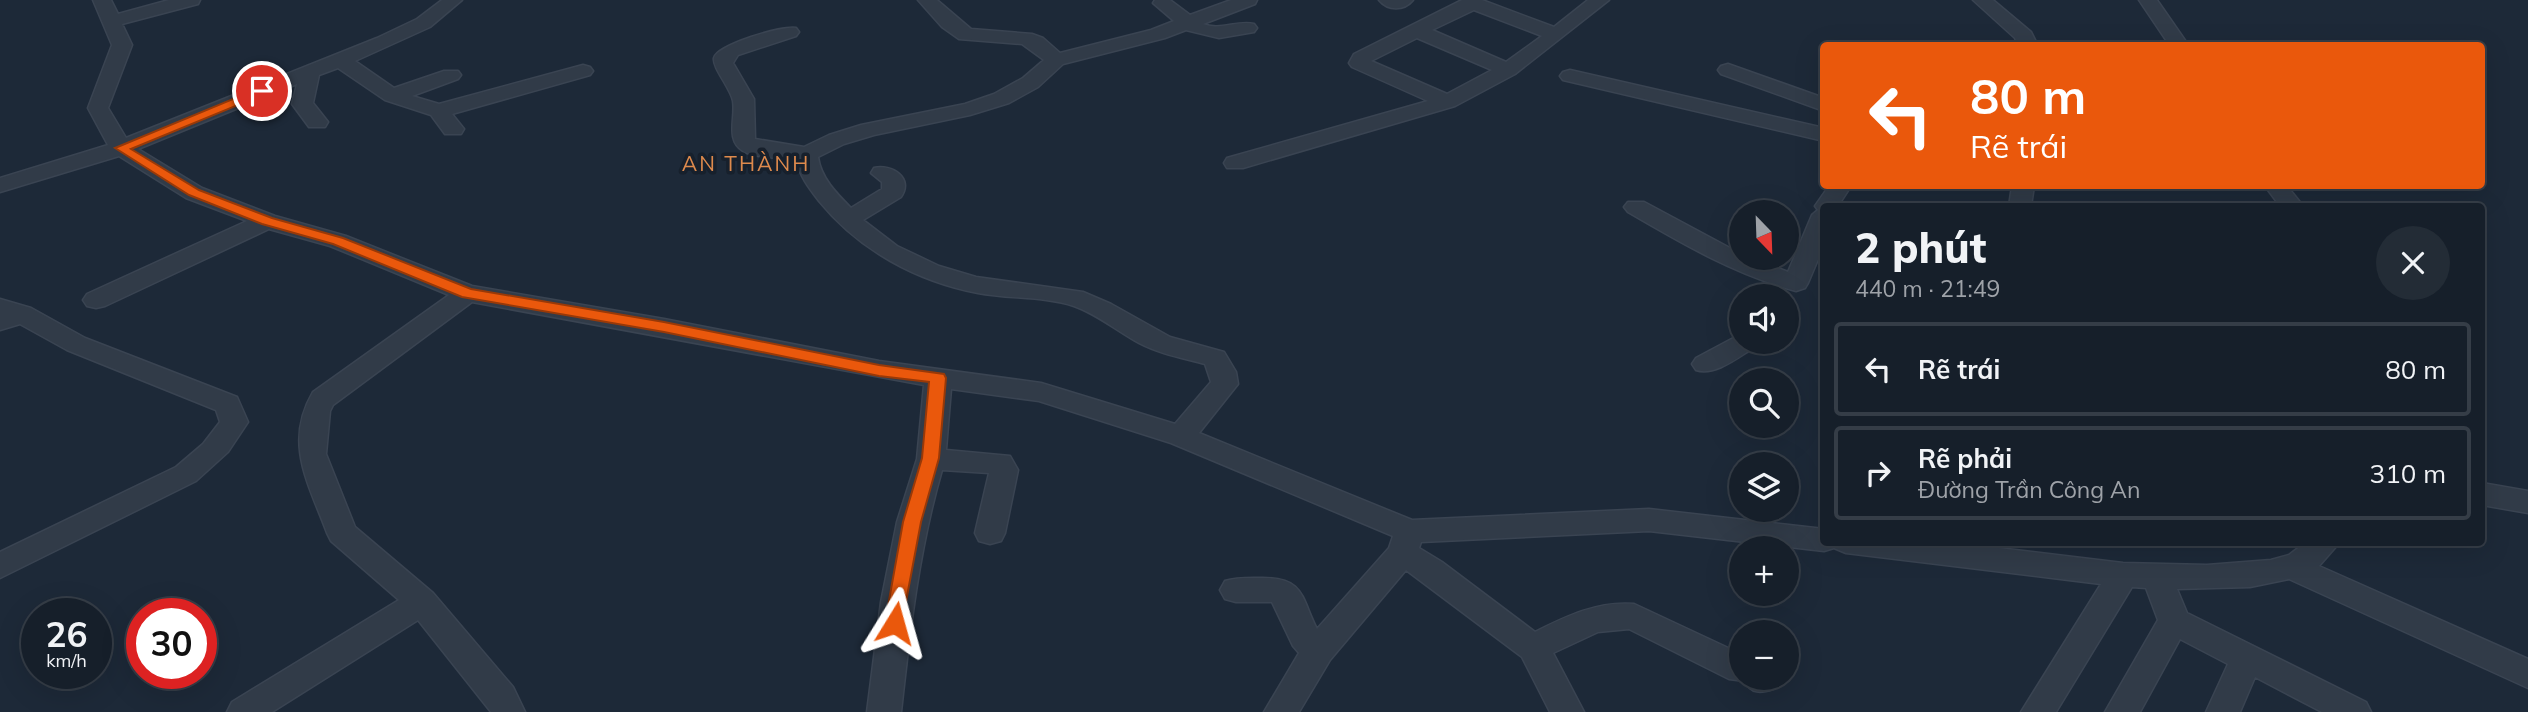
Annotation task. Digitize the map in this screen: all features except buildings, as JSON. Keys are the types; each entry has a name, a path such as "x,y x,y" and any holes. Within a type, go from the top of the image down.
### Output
{"street":[{"path":"102,0 122,45 98,108 121,148 194,192 267,221 338,241 467,293 664,327 879,370 1041,391 1181,436 1406,542 1432,570 1533,648 1567,712"},
{"path":"111,21 191,0"},
{"path":"0,185 121,148 340,60 419,25 453,0"},
{"path":"928,0 949,23 966,35 1025,38 1036,42 1056,60"},
{"path":"789,32 731,51 724,56 723,62 745,103 741,134 744,141 751,146 807,154 845,135 931,119 1003,98 1040,79 1056,60 1112,48 1248,0"},
{"path":"1388,0 1396,3 1404,0"},
{"path":"1235,163 1448,102 1508,70 1600,0"},
{"path":"1982,0 2024,36 2026,42"},
{"path":"2148,0 2177,42"},
{"path":"1448,102 1359,63 1361,58 1472,1 1556,35"},
{"path":"1162,3 1188,23 1212,34 1247,28"},
{"path":"1094,29 1112,48"},
{"path":"1417,31 1508,70"},
{"path":"340,60 392,96 438,111 453,129"},
{"path":"1728,70 1820,104"},
{"path":"438,111 583,71"},
{"path":"310,72 302,104 317,122"},
{"path":"392,96 451,75"},
{"path":"1570,76 1820,134"},
{"path":"807,154 806,164 826,195 848,219 877,244 924,271 999,289 1047,292 1086,301 1155,341 1215,358 1223,372 1225,384 1181,436"},
{"path":"848,219 894,192 893,179 882,173"},
{"path":"1636,207 1775,284"},
{"path":"96,300 267,221"},
{"path":"1795,284 1820,224"},
{"path":"467,293 323,398 316,411 312,454 342,533 422,602 501,697 508,712"},
{"path":"0,566 186,474 210,456 224,440 234,422 227,404 7,314"},
{"path":"1705,364 1729,351"},
{"path":"884,712 897,602 912,522 931,458 938,378"},
{"path":"931,458 1000,463 1004,470 989,533"},
{"path":"2485,495 2528,502"},
{"path":"1281,712 1318,651 1406,542 1649,520 1820,540"},
{"path":"1911,546 2041,554 2123,575 2157,576 2245,575 2291,567 2315,554 2322,546"},
{"path":"2291,567 2528,674"},
{"path":"2038,712 2123,575"},
{"path":"2157,576 2174,621 2354,712"},
{"path":"1236,590 1280,590 1286,596 1304,637 1318,651"},
{"path":"244,712 422,602"},
{"path":"1533,648 1605,616 1618,614 1634,617 1729,663"},
{"path":"2122,712 2174,621"},
{"path":"2223,712 2247,658"}],"district":[{"name":"AN THÀNH","path":"746,164"}],"route":[{"path":"262,91 121,148 194,192 267,221 338,241 467,293 664,327 804,357 938,378 931,458 912,522 895,623"}]}
